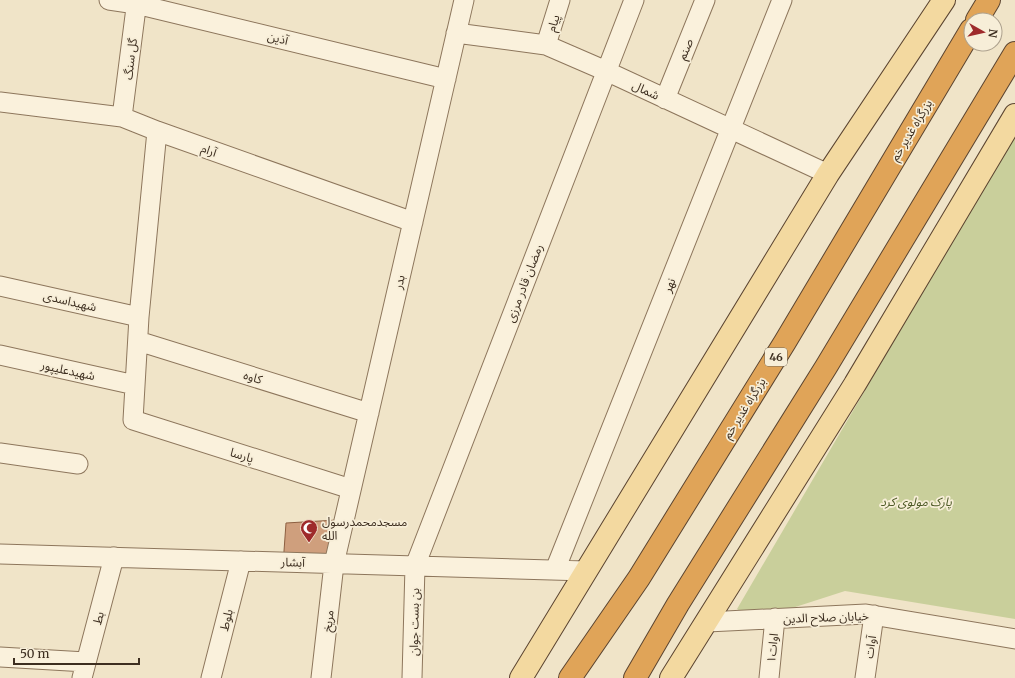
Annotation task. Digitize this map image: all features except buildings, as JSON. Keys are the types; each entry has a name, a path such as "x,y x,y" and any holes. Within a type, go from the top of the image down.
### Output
{"highway":[{"path":"982,12 989,0"},
{"name":"بزرگراه غدیر خم","path":"570,678 656,551 789,335 963,43"},
{"path":"635,678 678,604 826,367 1015,53"}],"main road":[{"path":"521,678 828,174 940,6 954,0"},
{"path":"671,678 855,384 1015,115"}],"street":[{"name":"آذین","path":"109,0 136,2 446,79"},
{"name":"بدر","path":"334,564 464,0"},
{"name":"پیام","path":"546,46 560,0"},
{"name":"رمضان قادر مرزی","path":"415,566 634,0"},
{"name":"صنم","path":"665,99 705,0"},
{"name":"نهر","path":"555,570 782,0"},
{"name":"گل سنگ","path":"122,117 136,2"},
{"name":"شمال","path":"456,33 546,46 606,71 828,174"},
{"name":"آرام","path":"0,102 122,117 157,132 413,222"},
{"path":"135,385 139,317 157,132"},
{"name":"شهیداسدی","path":"0,286 139,317"},
{"name":"کاوه","path":"138,341 369,413"},
{"name":"شهیدعلیپور","path":"0,356 135,385"},
{"name":"پارسا","path":"135,385 133,420 351,489"},
{"path":"0,453 78,464"},
{"name":"آبشار","path":"0,554 586,571"},
{"name":"بط","path":"84,670 114,557"},
{"name":"بلوط","path":"211,678 241,561"},
{"name":"مریخ","path":"321,678 334,564"},
{"name":"بن بست جوان","path":"412,678 415,566"},
{"name":"خیابان صلاح الدین","path":"707,622 866,614 1015,639"},
{"name":"آوات","path":"865,678 874,615"},
{"name":"اوات۱","path":"769,678 775,618"},
{"path":"0,656 84,670"}],"green space":[{"name":"پارک مولوی کرد","path":"1015,134 1015,619 845,591 755,620 737,609"}],"place":[{"name":"مسجدمحمدرسول الله","path":"309,543"}]}
